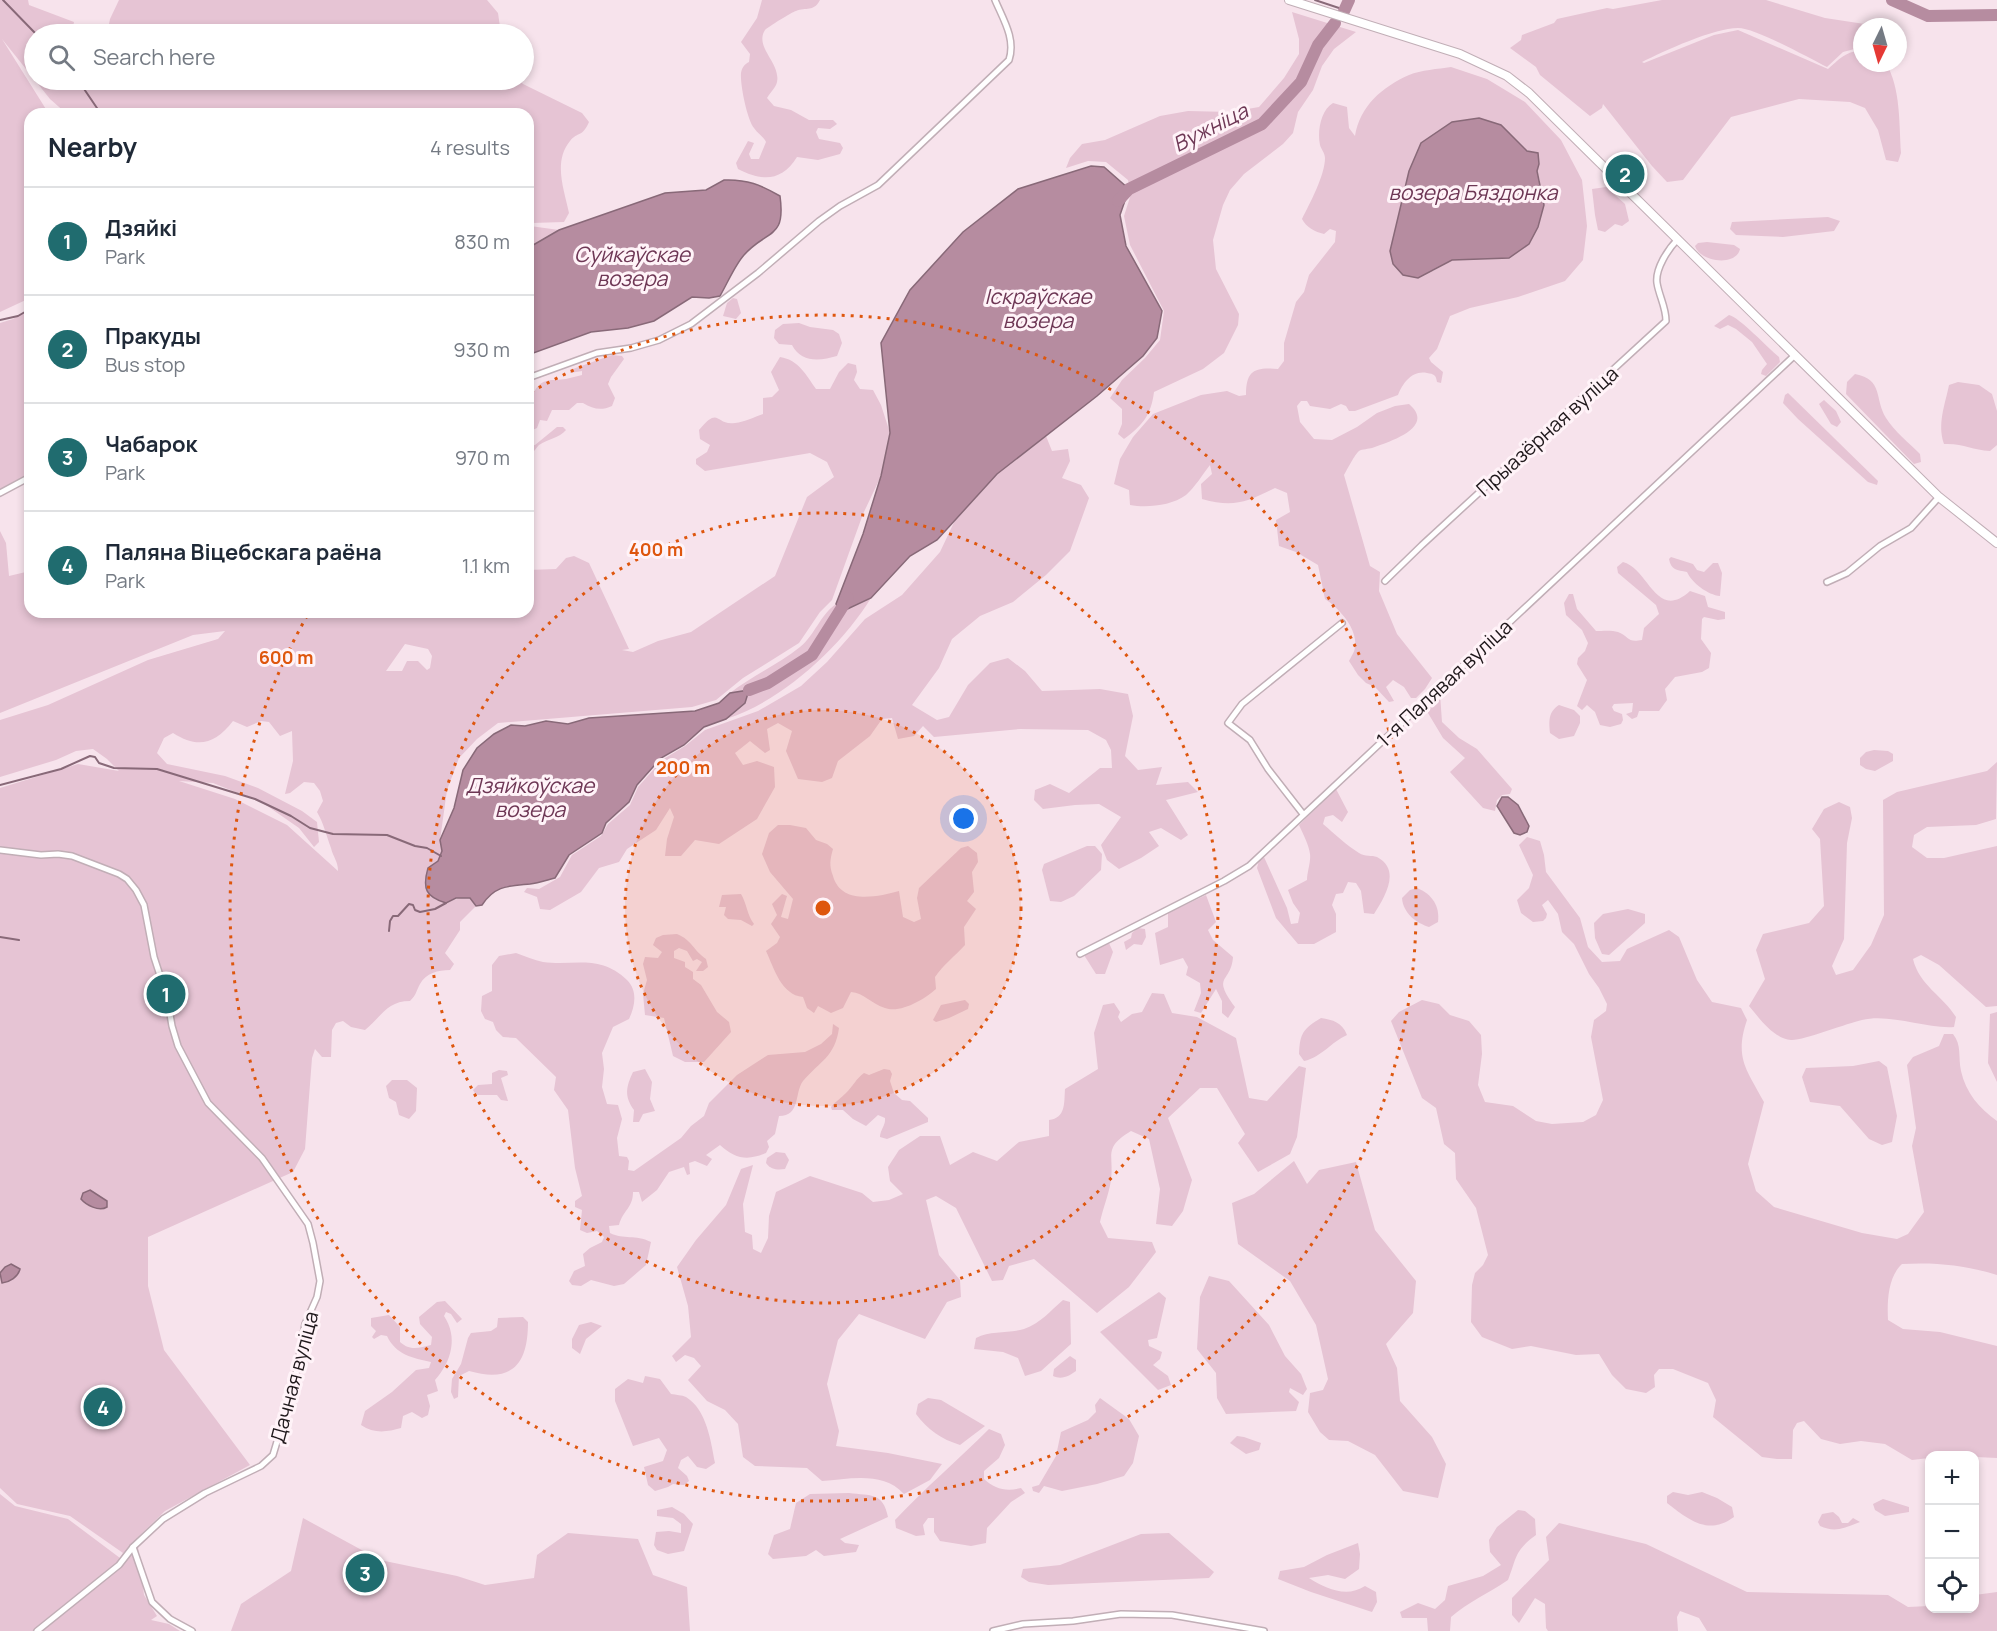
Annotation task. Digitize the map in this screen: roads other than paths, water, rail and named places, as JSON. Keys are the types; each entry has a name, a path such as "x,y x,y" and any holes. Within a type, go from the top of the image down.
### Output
{"main road":[{"path":"1289,0 1460,54 1507,76 1550,112 1939,497 1997,543"}],"street":[{"path":"534,376 597,353 631,348 659,340 691,324 758,273 819,221 840,206 879,185 1009,60 1012,50 1010,34 994,0"},
{"name":"Прыазёрная вуліца","path":"1385,581 1666,321 1657,280 1670,247 1678,239"},
{"name":"1-я Палявая вуліца","path":"1080,954 1249,866 1442,683 1553,584 1794,356"},
{"path":"0,493 24,480"},
{"path":"1827,582 1847,573 1880,546 1911,528 1939,497"},
{"path":"1303,814 1268,769 1250,740 1228,723 1242,704 1342,623"},
{"name":"Дачная вуліца","path":"0,850 72,856 127,879 136,890 144,905 154,957 167,997 175,1036 199,1088 208,1103 262,1158 308,1224 320,1281 317,1297 305,1324 294,1385 273,1455 261,1466 205,1493 163,1520 133,1547 119,1565 37,1631"},
{"path":"133,1547 152,1602 170,1619 192,1631"},
{"path":"993,1631 1023,1624 1073,1621 1121,1614 1172,1616 1264,1631"}],"water":[{"name":"возера Бяздонка","path":"1479,118 1501,125 1527,151 1538,153 1537,171 1544,205 1538,227 1529,244 1509,258 1452,260 1418,278 1403,275 1393,264 1390,251 1409,171 1421,143 1452,122"},
{"name":"Іскраўскае возера","path":"1091,166 1104,167 1129,189 1120,215 1126,246 1162,311 1157,338 1143,356 1097,396 997,474 937,540 910,556 871,598 841,612 836,604 863,534 881,476 890,433 881,343 910,290 963,232 1018,189"},
{"name":"Суйкаўскае возера","path":"724,180 732,180 760,186 780,196 781,210 777,227 744,255 720,296 692,297 654,321 628,328 591,332 534,353 534,245 559,230 665,193 706,190"},
{"name":"Дзяйкоўскае возера","path":"749,690 745,703 726,719 704,727 684,745 661,758 637,785 629,802 606,823 602,833 569,855 555,878 497,890 482,905 476,906 470,898 456,898 446,903 434,898 427,891 425,881 428,868 438,861 442,851 440,840 454,808 463,770 477,748 494,734 511,725 525,726 546,721 568,724 589,718 695,711 719,703 730,693"},
{"path":"1502,797 1508,797 1518,805 1529,826 1527,832 1520,835 1514,833 1497,806"},
{"path":"90,1190 107,1201 107,1207 97,1208 81,1199 83,1193"},
{"path":"11,1264 20,1269 19,1272 13,1279 2,1283 0,1273"}],"waterway":[{"path":"3,0 26,24"},
{"path":"1315,0 1345,10"},
{"name":"Вужніца","path":"1344,11 1349,0"},
{"name":"Вужніца","path":"1892,0 1928,16 1997,15"},
{"name":"Вужніца","path":"1118,201 1129,189 1262,124 1301,82 1318,45 1335,23"},
{"path":"85,90 97,108"},
{"path":"0,320 24,312"},
{"name":"Вужніца","path":"749,690 768,683 812,655 848,598"},
{"path":"0,785 61,769 90,756 95,757 99,763 114,768 157,769 255,799 310,828 333,834 387,835 415,846 427,848 441,856"},
{"path":"389,931 393,916 398,916 409,904 420,912 435,909 446,903"},
{"path":"0,937 19,940"}],"place":[{"name":"Пракуды","path":"1625,174"},
{"name":"Дзяйкі","path":"166,994"},
{"name":"Паляна Віцебскага раёна","path":"103,1407"},
{"name":"Чабарок","path":"365,1573"}]}
